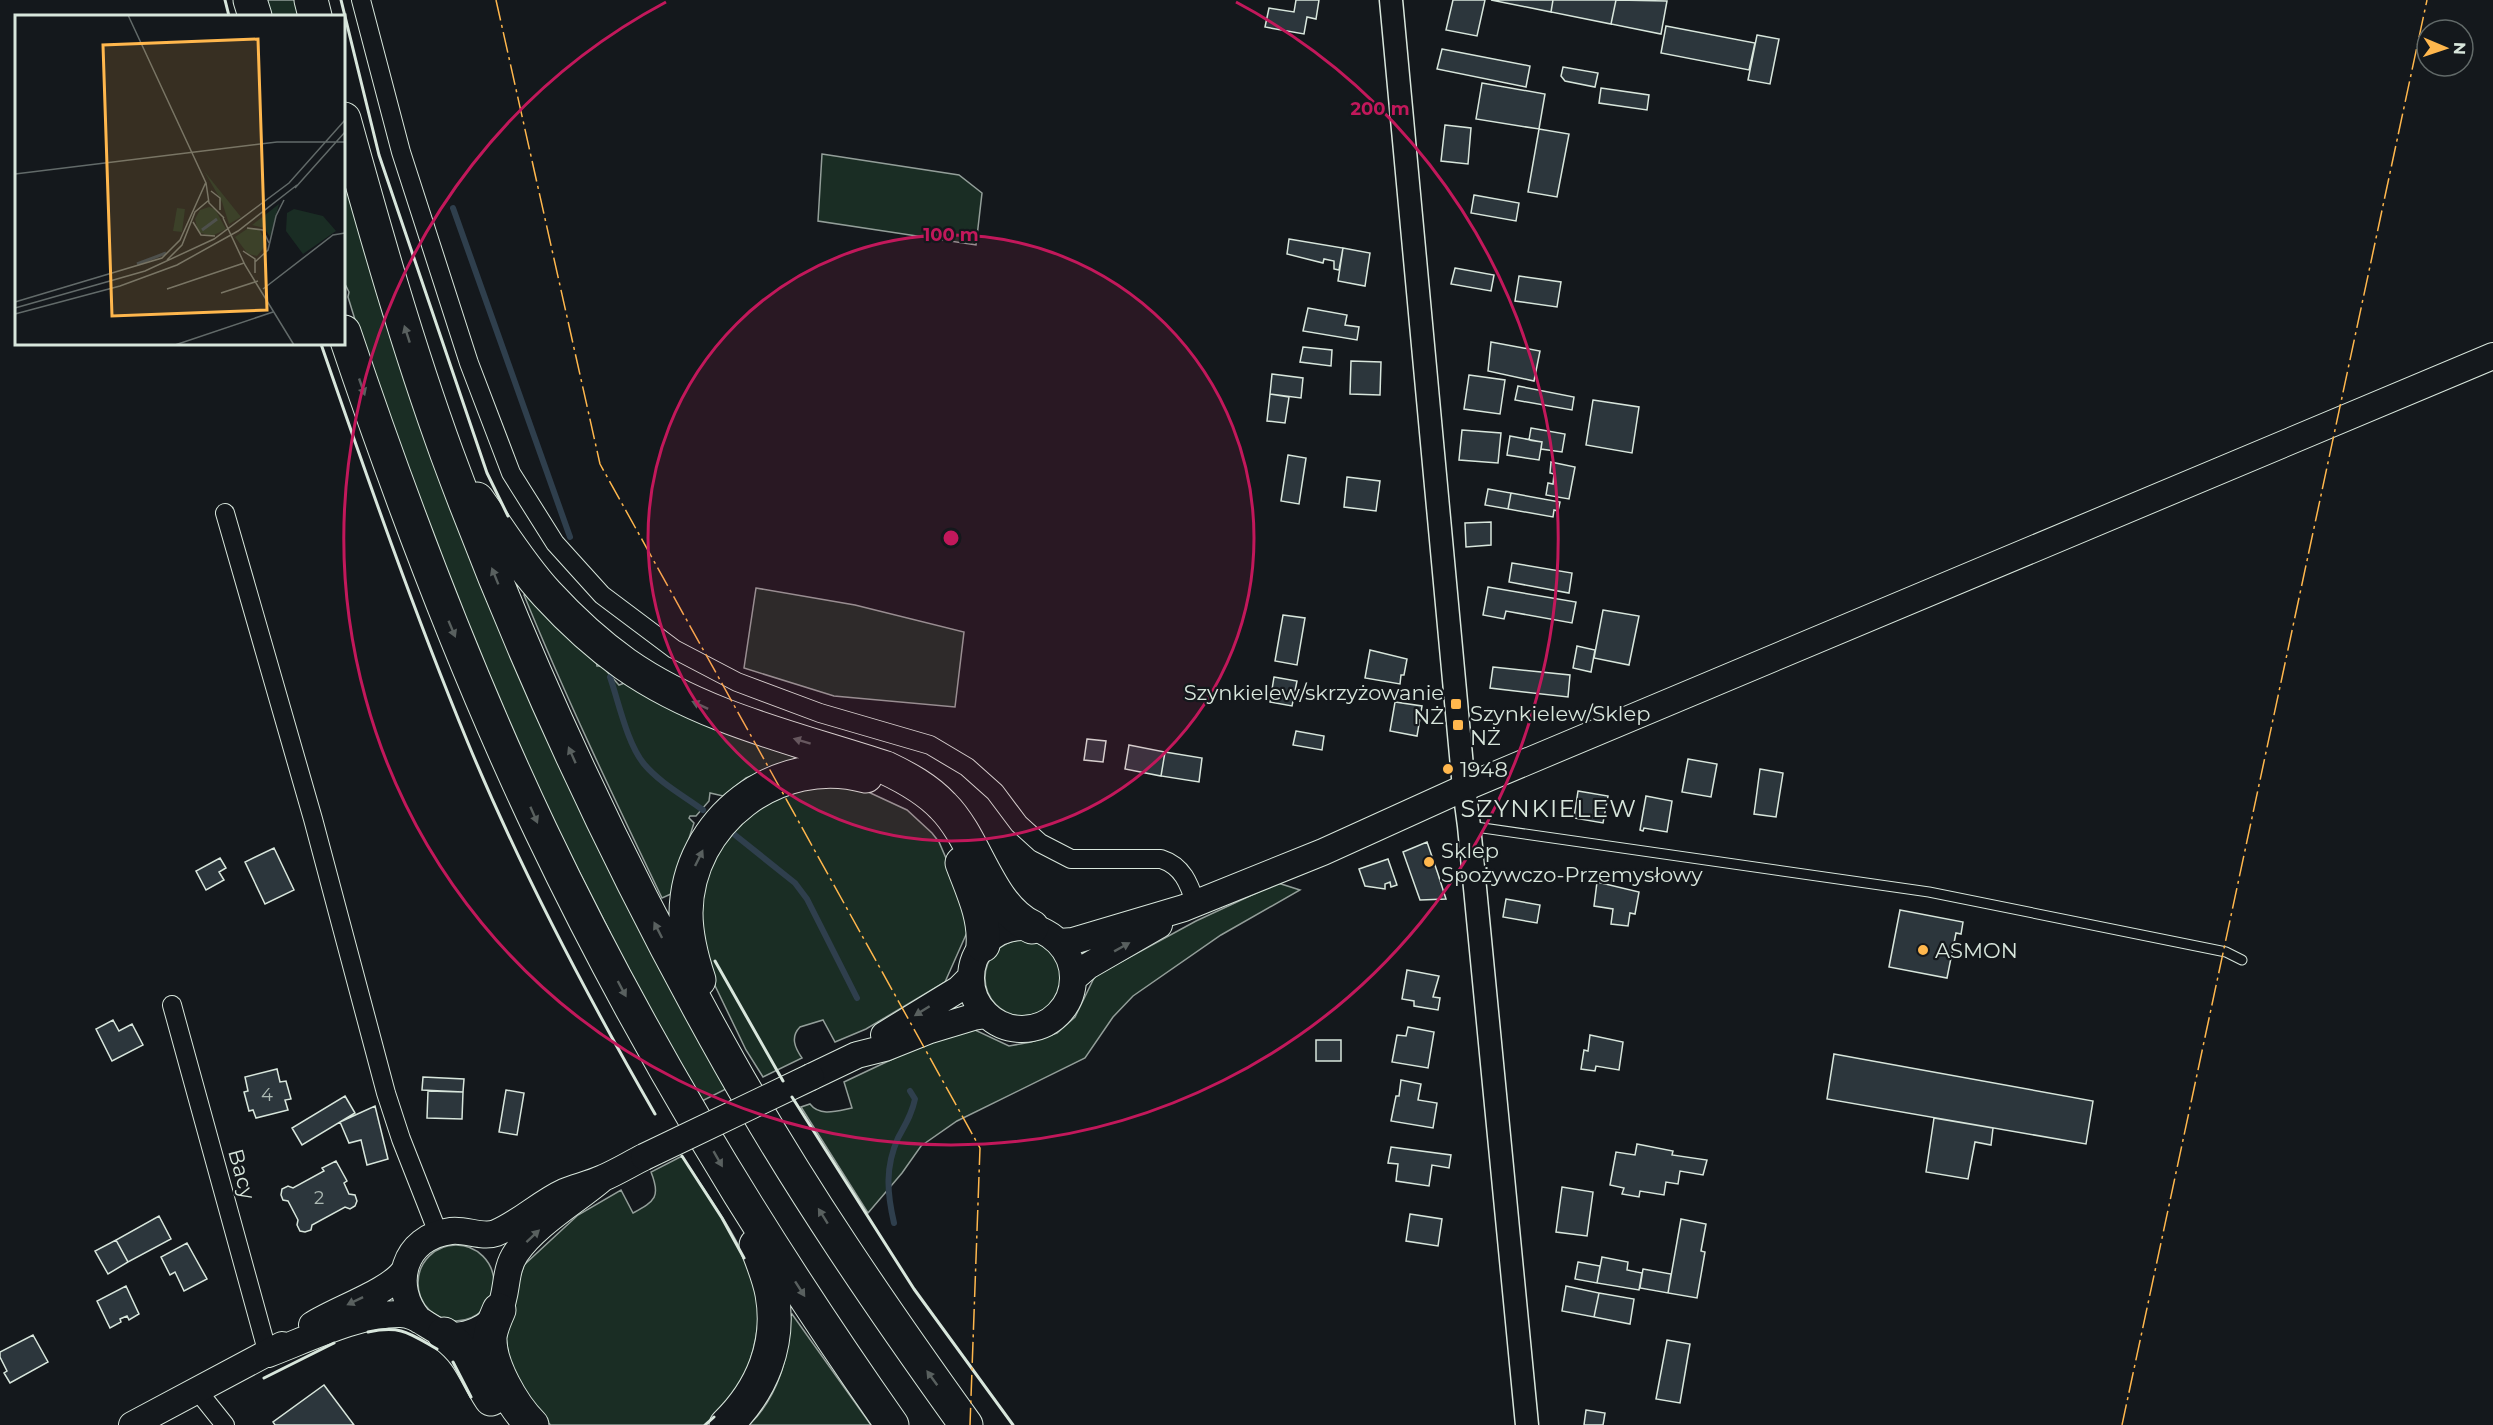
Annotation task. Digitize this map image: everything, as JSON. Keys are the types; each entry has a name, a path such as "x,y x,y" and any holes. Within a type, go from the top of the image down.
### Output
{"highway":[{"path":"250,0 255,15"},
{"path":"311,0 315,15"},
{"path":"345,122 401,316 446,450 505,601 597,811 674,962 725,1055 843,1248 966,1425"},
{"path":"345,335 390,467 447,616 541,830 657,1054 735,1187 847,1362 892,1425"},
{"path":"446,450 473,494 517,557 547,594 618,658 678,694 722,715 886,768 916,783 945,807 967,838 1008,911 1018,921 1045,934"},
{"path":"725,1055 694,965 688,938 686,913 688,888 695,863 722,820 741,802 780,779 801,773 829,771 857,774 889,782 911,795 946,830 960,857 978,904 984,930 983,945"},
{"path":"726,1425 752,1396 761,1378 769,1358 774,1317 768,1278 735,1187"},
{"path":"503,1298 490,1335 492,1353 507,1391 532,1425"},
{"path":"431,1327 459,1345 471,1361 486,1391 511,1425"}],"main road":[{"path":"1045,934 1068,954 1073,970 1068,1002 1058,1016 1044,1025 1028,1030 1012,1029 986,1015 975,998 970,978 973,964 983,945 993,935 1003,930 1016,927 1045,934 1073,941 1190,906 1323,852 1464,788 2493,356"},
{"path":"1073,979 1088,966 1190,906"},
{"path":"857,1055 879,1038 959,989 970,978"},
{"path":"132,1425 268,1354 329,1314 394,1282 404,1271 416,1248 438,1233 454,1230 470,1233 495,1233 563,1193 603,1178 857,1055 885,1048 930,1030 986,1015"},
{"path":"268,1354 374,1317 400,1314 431,1327 460,1335 475,1331 489,1323 503,1298 516,1253 529,1238 603,1178"},
{"path":"470,1233 494,1247 502,1259 506,1272 503,1298"},
{"path":"404,1271 404,1292 412,1312 431,1327"}],"street":[{"path":"361,0 401,152 469,363 511,473 555,543 602,595 674,649 737,682 820,713 930,745 967,767 981,779 995,792 1019,825 1040,843 1071,859 1161,859 1174,863 1186,879 1190,906"},
{"path":"1391,0 1464,788 1527,1425"},
{"path":"225,513 313,819 386,1093 401,1139 438,1233"},
{"name":"Bacy","path":"172,1005 268,1354"},
{"path":"197,1390 225,1425"}],"lane":[{"path":"1469,826 1929,892 2226,952 2242,960"}],"green space":[{"path":"265,0 298,0 302,15 269,15"},
{"path":"822,154 959,175 982,193 976,245 818,221"},
{"path":"345,179 351,203 728,1088 702,1101 646,1006 647,1002 609,936 610,932 538,791 476,649 368,362 348,297 349,292 345,284"},
{"path":"756,588 855,605 964,632 955,707 834,696 744,668"},
{"path":"527,589 595,655 597,666 602,666 619,685 627,682 797,758 746,778 723,796 710,793 709,801 696,816 689,818 694,823 671,894 662,898 608,785 524,595"},
{"path":"828,783 864,790 907,810 932,833 939,842 961,893 969,928 945,982 866,1029 835,1042 823,1020 800,1027 794,1039 802,1058 763,1077 746,1050 707,969 697,898 719,845 766,798"},
{"path":"1278,883 1300,890 1221,935 1133,996 1113,1017 1085,1058 957,1121 921,1146 902,1173 868,1213 801,1107 810,1104 824,1112 852,1108 844,1082 918,1047 973,1029 1009,1046 1031,1042 1057,1033 1075,1017 1095,976 1196,921"},
{"path":"1023,940 1038,943 1050,951 1058,963 1061,978 1058,993 1050,1005 1038,1013 1023,1016 1008,1013 996,1005 988,993 985,978 988,963 996,951 1008,943"},
{"path":"682,1156 739,1246 754,1285 758,1305 758,1327 743,1381 727,1406 705,1425 551,1425 540,1417 506,1377 505,1321 524,1265 578,1215 621,1190 633,1213 646,1205 656,1193 651,1172"},
{"path":"464,1245 477,1251 488,1262 494,1275 492,1298 477,1315 464,1321 448,1321 435,1315 420,1298 418,1275 424,1262 441,1247"},
{"path":"792,1314 871,1425 749,1425 768,1402 775,1389 784,1361 789,1317"}],"building":[{"path":"1296,0 1319,0 1316,19 1307,17 1304,34 1265,27 1269,8 1294,12"},
{"path":"1453,0 1485,0 1477,36 1446,30"},
{"path":"1491,0 1553,0 1551,12"},
{"path":"1553,0 1616,0 1611,24 1551,12"},
{"path":"1616,0 1667,1 1661,34 1611,24"},
{"path":"1666,26 1755,43 1749,70 1661,53"},
{"path":"1757,35 1779,39 1770,84 1748,80"},
{"path":"1442,49 1530,66 1526,87 1437,69"},
{"path":"1563,67 1598,73 1595,87 1565,81 1561,76"},
{"path":"1482,83 1545,94 1539,129 1476,119"},
{"path":"1601,88 1649,95 1647,110 1599,103"},
{"path":"1445,125 1471,128 1468,164 1441,161"},
{"path":"1539,129 1569,134 1557,197 1528,192"},
{"path":"1474,195 1519,203 1516,221 1471,213"},
{"path":"1289,239 1343,248 1339,270 1334,269 1334,261 1324,259 1323,263 1287,254"},
{"path":"1343,248 1370,253 1365,286 1338,281"},
{"path":"1455,268 1494,275 1491,291 1451,284"},
{"path":"1519,276 1561,282 1557,307 1515,301"},
{"path":"1308,308 1347,315 1345,325 1359,327 1357,340 1303,331"},
{"path":"1491,342 1540,351 1534,381 1488,371"},
{"path":"1303,347 1332,350 1331,366 1300,362"},
{"path":"1351,361 1381,362 1380,395 1350,394"},
{"path":"1272,374 1303,378 1301,398 1270,394"},
{"path":"1469,375 1505,380 1500,414 1464,409"},
{"path":"1518,386 1574,397 1572,410 1515,400"},
{"path":"1270,394 1289,397 1285,423 1267,421"},
{"path":"1593,400 1639,407 1632,453 1586,445"},
{"path":"1531,428 1565,434 1562,452 1541,449 1542,442 1529,440"},
{"path":"1462,430 1501,433 1498,463 1459,460"},
{"path":"1510,436 1542,442 1539,460 1507,455"},
{"path":"1288,455 1306,458 1299,504 1281,501"},
{"path":"1551,462 1575,467 1569,499 1546,495 1548,483 1553,484 1554,474 1550,473"},
{"path":"1347,477 1380,481 1376,511 1344,507"},
{"path":"1488,489 1511,493 1508,509 1485,505"},
{"path":"1511,493 1560,502 1558,511 1554,510 1553,517 1508,509"},
{"path":"1491,522 1491,545 1466,547 1465,523"},
{"path":"1512,563 1572,573 1569,593 1509,582"},
{"path":"1488,587 1576,602 1572,623 1506,611 1504,619 1483,615"},
{"path":"1603,610 1639,616 1629,665 1594,658"},
{"path":"1283,615 1305,618 1297,665 1275,661"},
{"path":"1577,646 1595,650 1591,672 1573,668"},
{"path":"1370,650 1407,659 1400,684 1365,678"},
{"path":"1493,667 1570,675 1568,697 1490,688"},
{"path":"1274,677 1297,681 1292,706 1270,702"},
{"path":"1395,702 1422,706 1417,736 1390,731"},
{"path":"1296,731 1324,736 1322,750 1293,745"},
{"path":"1087,739 1106,741 1103,762 1084,760"},
{"path":"1129,745 1165,752 1161,776 1125,769"},
{"path":"1165,752 1202,758 1199,782 1161,776"},
{"path":"1688,759 1717,764 1711,797 1682,792"},
{"path":"1760,769 1783,773 1776,817 1754,814"},
{"path":"1578,791 1608,796 1603,823 1574,818"},
{"path":"1646,796 1672,801 1667,832 1644,828 1643,831 1640,830"},
{"path":"1427,842 1446,899 1420,900 1403,852"},
{"path":"274,848 294,890 265,904 245,862"},
{"path":"220,858 226,868 219,872 224,880 206,890 196,871"},
{"path":"1388,859 1397,885 1391,887 1390,882 1385,884 1385,889 1365,886 1359,869"},
{"path":"1597,882 1639,892 1635,914 1630,913 1628,926 1611,924 1613,909 1594,906"},
{"path":"1506,899 1540,905 1537,923 1503,917"},
{"name":"ASMON","path":"1900,910 1963,922 1961,934 1956,933 1947,978 1889,967"},
{"path":"1407,970 1439,976 1433,997 1440,998 1438,1010 1414,1006 1414,1001 1402,999"},
{"path":"113,1020 119,1031 132,1024 143,1045 112,1061 96,1029"},
{"path":"1408,1027 1434,1032 1428,1068 1392,1062 1397,1035 1406,1036"},
{"path":"1590,1035 1623,1042 1619,1070 1596,1066 1595,1071 1581,1069 1584,1050 1588,1051"},
{"path":"1316,1040 1341,1040 1341,1061 1316,1061"},
{"path":"1834,1054 2093,1101 2086,1144 1827,1099"},
{"path":"277,1069 280,1082 286,1081 291,1099 285,1100 288,1110 256,1118 253,1110 249,1111 244,1092 248,1091 245,1077"},
{"path":"423,1077 464,1079 463,1092 422,1090"},
{"path":"1401,1080 1421,1084 1418,1100 1437,1103 1433,1128 1391,1121 1396,1096 1399,1096"},
{"path":"506,1090 524,1093 517,1135 499,1132"},
{"path":"428,1091 463,1092 462,1119 427,1118"},
{"path":"345,1096 355,1113 302,1145 292,1128"},
{"path":"375,1106 388,1159 367,1165 361,1140 349,1143 340,1122"},
{"path":"1934,1118 1993,1128 1991,1145 1975,1142 1968,1179 1926,1172"},
{"path":"1637,1144 1673,1151 1672,1155 1707,1160 1703,1175 1680,1171 1678,1184 1666,1182 1664,1195 1640,1191 1639,1197 1622,1194 1624,1188 1610,1185 1616,1152 1635,1155"},
{"path":"1391,1147 1451,1155 1449,1168 1432,1165 1429,1186 1396,1181 1398,1164 1388,1163"},
{"path":"336,1161 347,1181 344,1183 349,1194 355,1195 357,1201 355,1206 350,1209 345,1207 312,1225 311,1230 300,1231 297,1225 298,1220 288,1201 283,1200 282,1189 288,1186 293,1188 324,1171 322,1168"},
{"path":"1562,1187 1593,1192 1587,1236 1556,1232"},
{"path":"1410,1214 1442,1219 1438,1246 1406,1241"},
{"path":"159,1216 171,1239 128,1262 116,1240"},
{"path":"1681,1219 1706,1224 1701,1251 1705,1252 1697,1298 1668,1293"},
{"path":"116,1240 128,1262 108,1274 95,1251"},
{"path":"187,1243 207,1279 184,1291 175,1272 170,1275 161,1257"},
{"path":"1602,1257 1628,1262 1627,1270 1642,1273 1639,1290 1597,1283"},
{"path":"1578,1262 1600,1266 1597,1283 1575,1279"},
{"path":"1643,1269 1671,1274 1668,1293 1640,1288"},
{"path":"126,1286 139,1314 129,1320 127,1316 120,1319 121,1322 110,1328 97,1301"},
{"path":"1566,1286 1599,1293 1594,1317 1562,1311"},
{"path":"1599,1293 1634,1299 1630,1324 1594,1317"},
{"path":"33,1335 48,1362 10,1383 4,1373 7,1371 0,1352"},
{"path":"1667,1340 1690,1344 1680,1403 1656,1399"},
{"path":"324,1385 354,1425 275,1425 273,1422"},
{"path":"1586,1410 1605,1413 1603,1425 1584,1425"}],"waterway":[{"path":"453,208 570,537"},
{"path":"610,677 628,734 644,764 665,783 703,810"},
{"path":"730,831 795,883 807,899 857,998"},
{"path":"894,1223 889,1191 889,1170 898,1138 914,1104 915,1099 910,1091"}],"wall":[{"path":"225,0 229,15"},
{"path":"341,0 345,15"},
{"path":"345,16 379,155 487,473 508,516"},
{"path":"321,345 410,594 488,791 556,932 655,1114"},
{"path":"715,961 783,1081"},
{"path":"792,1097 914,1289 1013,1425"},
{"path":"682,1156 722,1218 744,1258"},
{"path":"368,1332 397,1330 437,1349"},
{"path":"264,1378 334,1343"},
{"path":"453,1362 471,1397"},
{"path":"705,1425 714,1417"}],"power":[{"path":"496,0 600,464 980,1148 970,1425"},
{"path":"2122,1425 2427,0"}],"place":[{"name":"Szynkielew/skrzyżowanie NŻ","path":"1456,704"},
{"name":"Szynkielew/Sklep NŻ","path":"1458,725"},
{"name":"1948","path":"1448,769"},
{"name":"Sklep Spożywczo-Przemysłowy","path":"1429,862"},
{"name":"ASMON","path":"1923,950"}],"district":[{"name":"SZYNKIELEW","path":"1549,808"}]}
